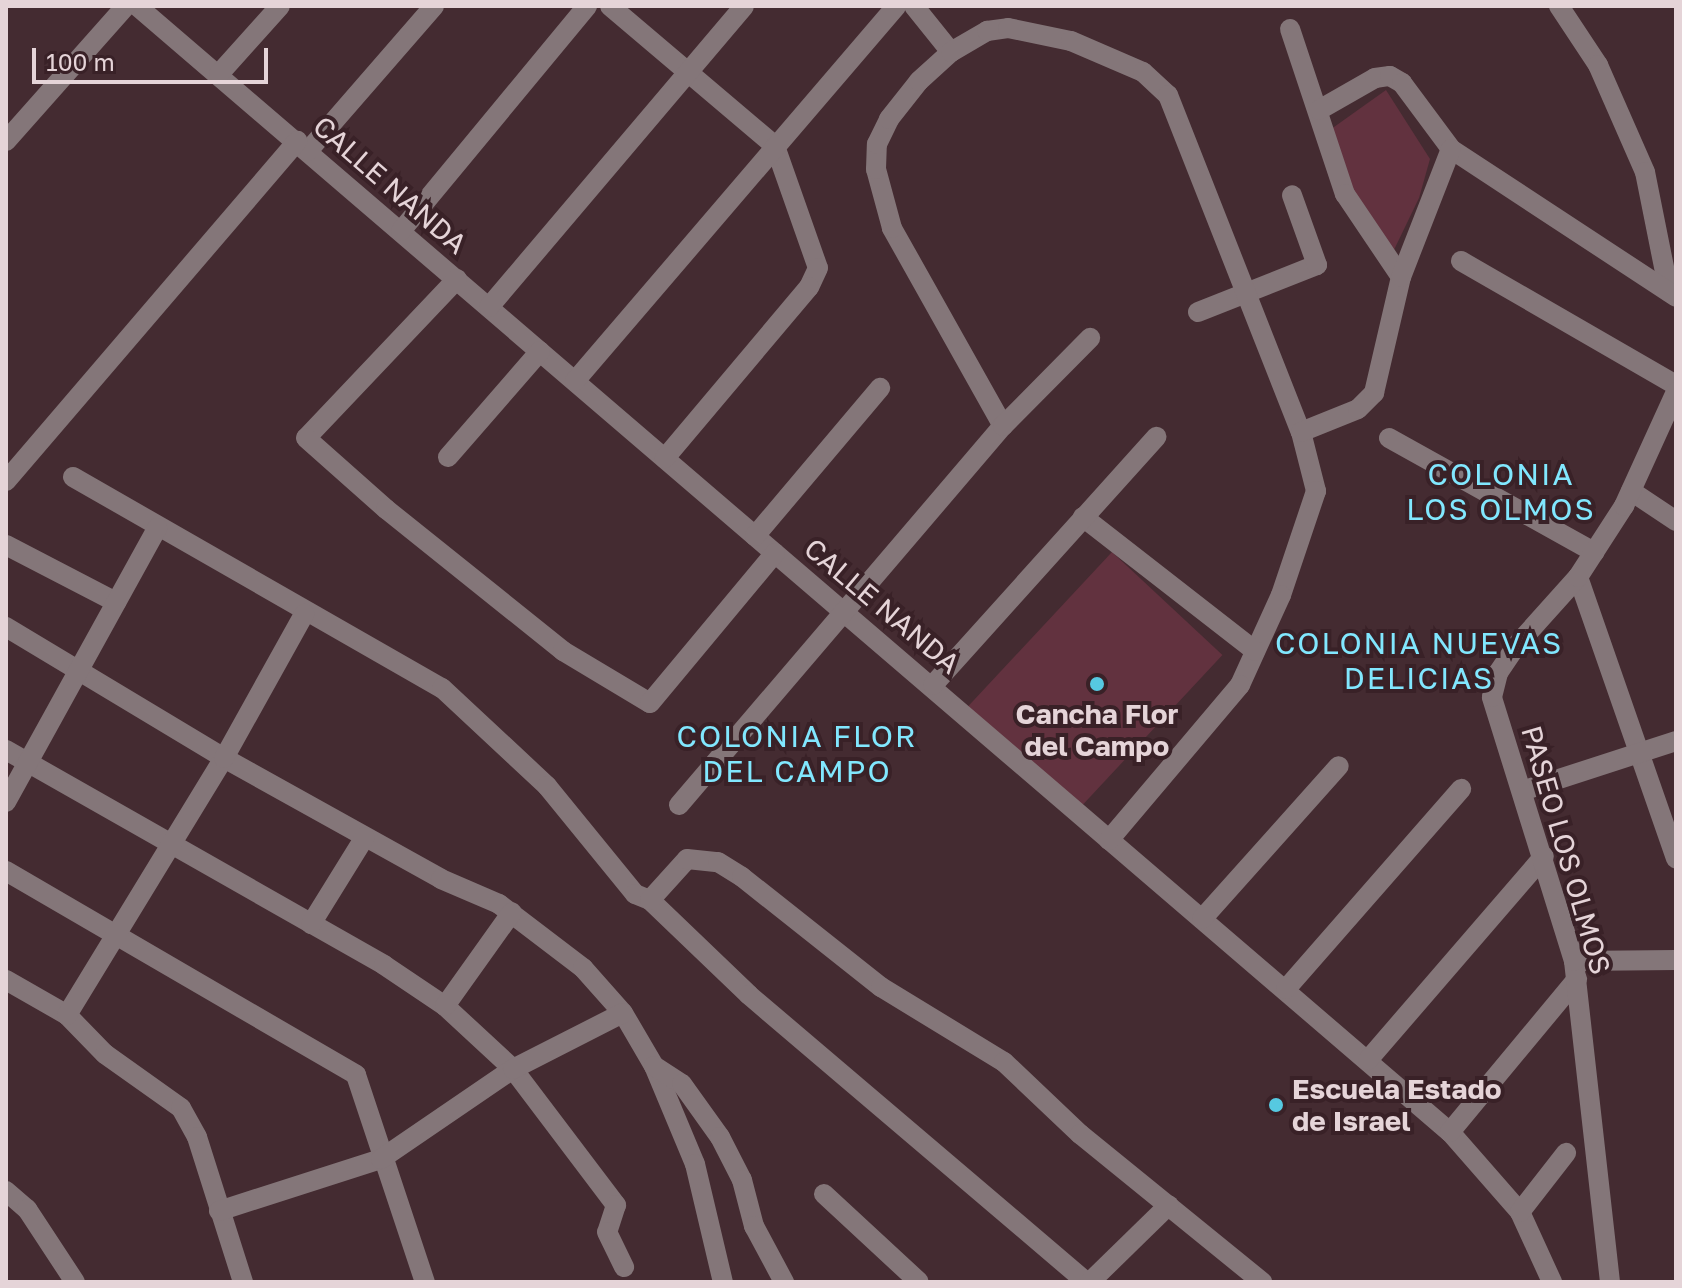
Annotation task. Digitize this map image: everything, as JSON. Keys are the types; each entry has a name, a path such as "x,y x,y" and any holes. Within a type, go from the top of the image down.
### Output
{"street":[{"path":"6,141 126,6"},
{"name":"CALLE NANDA","path":"137,6 846,614 933,685 1450,1132 1520,1212 1552,1282"},
{"path":"219,74 280,6"},
{"path":"6,481 302,146 434,6"},
{"path":"401,231 587,6"},
{"path":"610,6 775,146 818,268 815,278 665,458"},
{"path":"489,307 744,6"},
{"path":"575,381 896,6"},
{"path":"914,6 951,52"},
{"path":"1559,6 1598,65 1645,172 1672,294"},
{"path":"1290,29 1345,194 1401,277"},
{"path":"1003,426 892,228 876,169 877,144 889,119 951,52 987,31 1028,30 1071,41 1157,81 1168,95 1301,432 1316,491 1286,582 1226,707 1109,840"},
{"path":"1319,110 1375,78 1390,76 1402,83 1451,149 1672,294"},
{"path":"1301,432 1358,409 1374,393 1401,277 1451,149"},
{"path":"1198,312 1317,265 1292,195"},
{"path":"1461,261 1676,385"},
{"path":"457,279 306,438 386,509 563,651 650,703 775,553"},
{"path":"679,805 846,614 1003,426 1090,338"},
{"path":"448,457 540,351"},
{"path":"755,536 880,388"},
{"name":"PASEO LOS OLMOS","path":"1610,1282 1575,970 1544,856 1492,697 1498,673 1578,577 1631,491 1676,392"},
{"path":"933,685 1156,437"},
{"path":"1389,438 1594,552"},
{"path":"73,477 304,614 383,651 442,688 539,777 635,894 650,900 749,995 1088,1282 1169,1205"},
{"path":"1631,491 1676,521"},
{"path":"1083,517 1255,651"},
{"path":"6,802 157,528"},
{"path":"6,545 116,602"},
{"path":"1578,577 1676,858"},
{"path":"67,1015 172,846 304,614"},
{"path":"6,627 224,758 365,837 512,912 583,968 623,1013 654,1066 695,1164 723,1282"},
{"path":"1522,791 1676,741"},
{"path":"6,750 311,924 445,1006 513,1069 616,1205 607,1232 624,1267"},
{"path":"1202,919 1339,766"},
{"path":"1286,989 1461,789"},
{"path":"311,924 365,837"},
{"path":"1368,1060 1544,856"},
{"path":"650,900 687,859 718,862 903,1002 1004,1062 1080,1134 1262,1282"},
{"path":"6,871 356,1075 381,1159 425,1282"},
{"path":"445,1006 512,912"},
{"path":"1450,1132 1575,970 1676,960"},
{"path":"6,980 67,1015 105,1054 181,1108 197,1137 243,1282"},
{"path":"219,1211 381,1159 513,1069 623,1013"},
{"path":"654,1066 682,1084 720,1137 742,1180 754,1226 784,1282"},
{"path":"1520,1212 1566,1153"},
{"path":"6,1191 23,1203 75,1282"},
{"path":"824,1194 919,1282"}],"shaded area":[{"path":"1386,90 1430,159 1419,198 1392,254 1350,197 1327,132"},
{"name":"Cancha Flor del Campo","path":"1112,552 1222,655 1076,812 965,709"}],"place":[{"name":"Cancha Flor del Campo","path":"1097,684"},
{"name":"Escuela Estado de Israel","path":"1276,1105"}],"district":[{"name":"COLONIA LOS OLMOS","path":"1501,491"},
{"name":"COLONIA NUEVAS DELICIAS","path":"1419,660"},
{"name":"COLONIA FLOR DEL CAMPO","path":"797,753"}]}
